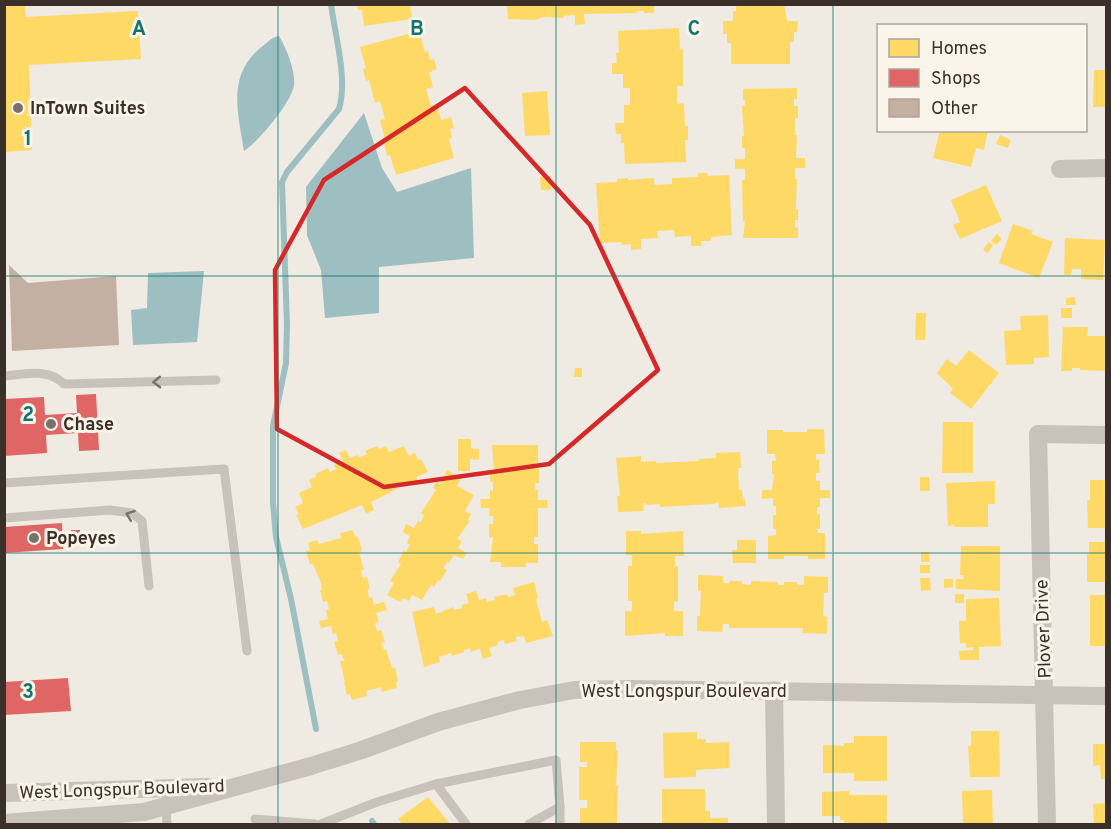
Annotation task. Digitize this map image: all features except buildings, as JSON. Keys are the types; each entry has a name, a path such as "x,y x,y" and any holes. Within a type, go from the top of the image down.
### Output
{"street":[{"path":"1060,169 1107,168"},
{"name":"Plover Drive","path":"1047,825 1038,434 1107,435"},
{"name":"West Longspur Boulevard","path":"4,823 50,823 144,813 352,753 438,722 520,700 574,690 774,690 1107,696"},
{"path":"774,690 776,825"},
{"name":"West Longspur Boulevard","path":"4,793 239,786"}],"lane":[{"path":"4,376 40,372 53,376 64,384 216,380"},
{"path":"4,483 224,470 247,651"},
{"path":"4,518 110,510 132,513 142,521 149,586"},
{"path":"321,825 377,802 436,784 556,760 560,825"},
{"path":"436,784 465,825"},
{"path":"166,806 167,825"},
{"path":"529,825 560,807"},
{"path":"255,819 315,825"}],"highlighted area":[{"path":"465,88 590,225 658,370 549,464 384,487 277,429 275,270 324,180"}],"water":[{"path":"279,36 292,67 294,85 292,92 274,121 244,151 237,96 242,71 259,49"},
{"path":"364,113 382,168 397,192 471,168 474,258 379,267 379,313 325,318 321,270 307,235 306,187"},
{"path":"204,271 197,342 133,345 131,310 147,308 148,273"}],"waterway":[{"path":"316,729 291,599 276,537 273,503 273,426 286,363 287,325 282,182 287,172 339,109 342,84 340,57 331,4"}],"place":[{"name":"InTown Suites","path":"18,108"},
{"name":"Chase","path":"51,424"},
{"name":"Popeyes","path":"34,538"}]}
